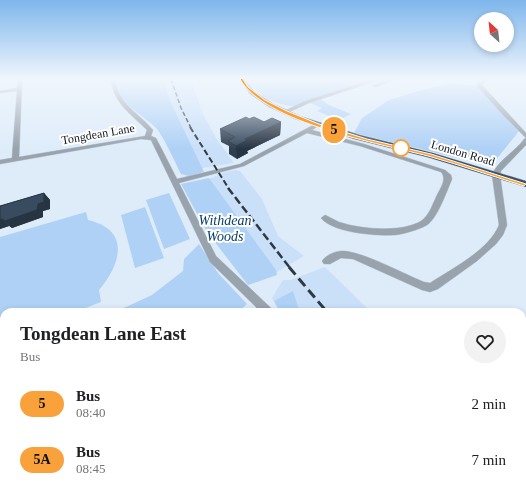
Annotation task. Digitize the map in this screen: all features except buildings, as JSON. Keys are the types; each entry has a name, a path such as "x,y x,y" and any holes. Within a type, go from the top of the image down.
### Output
{"highway":[{"name":"London Road","path":"268,102 285,112 318,125 366,140 429,155 526,184"}],"street":[{"path":"14,160 19,102"},
{"path":"122,102 150,130 148,136"},
{"path":"285,112 310,102"},
{"path":"494,102 526,136"},
{"path":"175,181 242,165 318,125"},
{"path":"308,130 398,156 443,171 447,175 448,179 430,217 424,223 396,232 362,231 335,224 325,218"},
{"name":"Tongdean Lane","path":"0,162 148,136 153,138 213,258 264,308"},
{"path":"327,261 340,254 354,256 422,286 430,288 434,286 481,253 502,231 503,225 496,175 498,170 526,140"}],"shaded area":[{"path":"163,102 199,102 202,112 216,138 234,163 197,169"},
{"path":"236,170 240,171 262,199 278,236 304,256 273,274 207,180 222,173"},
{"path":"325,267 367,308 278,308 272,298 283,280 290,280"}],"green space":[{"name":"Withdean Woods","path":"125,102 171,102 204,172 189,176 181,174 166,143 156,128"},
{"path":"276,102 307,102 295,106"},
{"path":"325,102 351,114 339,120 317,111 322,108 310,103"},
{"path":"386,102 493,102 519,131 491,166 354,133 362,118"},
{"name":"Withdean Woods","path":"209,178 276,270 277,275 248,285 207,232 181,184"},
{"path":"169,193 190,239 164,249 146,200"},
{"path":"145,207 164,258 135,268 121,215"},
{"path":"86,212 88,220 102,225 111,232 116,240 118,249 117,259 113,270 99,290 101,302 85,308 0,308 0,237"},
{"name":"Withdean Woods","path":"199,244 218,273 247,304 242,308 124,308 152,295 183,271 184,259"},
{"path":"293,291 299,308 278,308 274,301"}],"railway":[{"path":"179,102 191,128"},
{"path":"190,127 229,189"},
{"path":"228,188 290,268"},
{"path":"289,267 324,308"}],"bus line":[{"name":"5","path":"266,102 285,112 318,125 366,140 429,155 526,184"}]}
